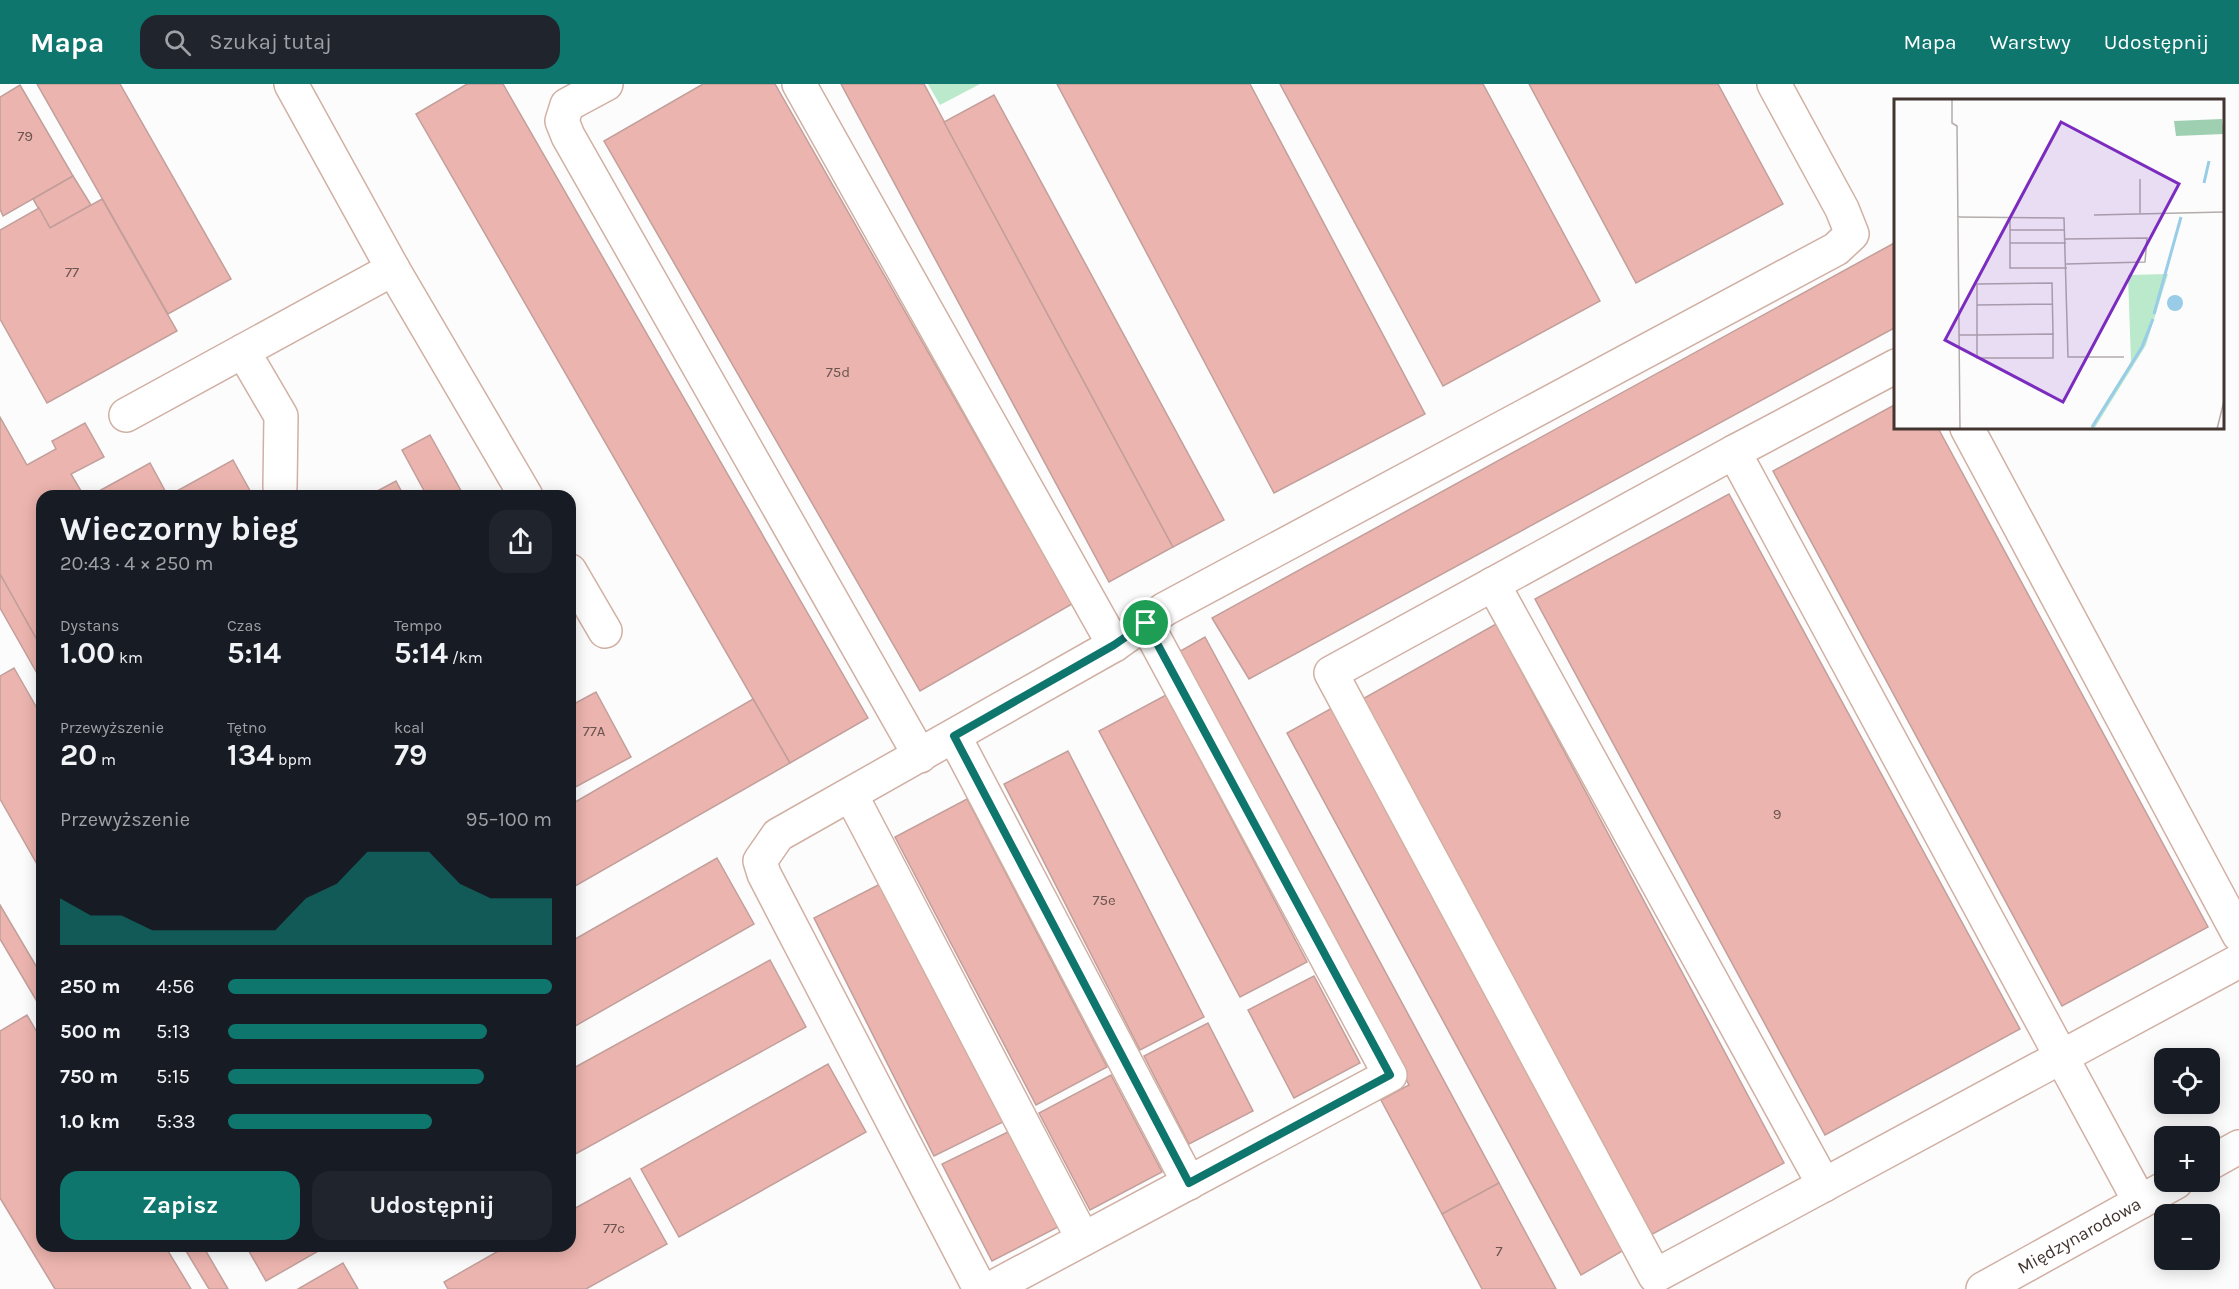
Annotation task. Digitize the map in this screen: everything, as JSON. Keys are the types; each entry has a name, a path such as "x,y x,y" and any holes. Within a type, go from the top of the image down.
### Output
{"street":[{"path":"291,84 393,269 522,490"},
{"path":"606,84 567,105 562,121 568,136 920,756"},
{"path":"799,84 1114,645"},
{"path":"980,1289 764,874 760,861 778,836 1114,645 1165,609 1836,249 1852,234 1842,210 1774,84"},
{"path":"126,415 393,269"},
{"path":"243,351 281,416 280,487"},
{"path":"1894,367 1331,673 1655,1276 2239,961"},
{"path":"1967,429 2239,935"},
{"path":"1734,452 2140,1202"},
{"path":"576,582 604,631"},
{"path":"1493,584 1824,1185"},
{"path":"990,1289 1390,1075 1146,623"},
{"path":"954,736 1189,1183"},
{"path":"851,795 1083,1239"},
{"path":"2220,1157 2239,1147"},
{"name":"Międzynarodowa","path":"1983,1289 2158,1192"}],"green space":[{"path":"928,84 980,84 940,105"}],"building":[{"path":"37,84 120,84 231,279 168,314"},
{"path":"467,84 503,84 868,718 790,763 416,114"},
{"path":"703,84 775,84 1072,604 920,691 604,141"},
{"path":"841,84 924,84 1173,547 1109,582"},
{"path":"1057,84 1250,84 1425,414 1274,493"},
{"path":"1280,84 1483,84 1600,301 1443,386"},
{"path":"1529,84 1718,84 1783,204 1636,283"},
{"path":"20,85 73,176 3,216 0,209 0,97"},
{"path":"994,95 1224,520 1173,547 944,122"},
{"path":"73,176 91,205 50,228 33,199"},
{"path":"102,199 177,331 47,403 0,319 0,230 39,208 50,228"},
{"path":"1894,243 1894,328 1249,679 1212,618"},
{"path":"1894,405 1894,429 1939,429 2208,927 2062,1006 1773,471"},
{"path":"0,417 27,465 56,449 52,441 85,423 104,457 71,474 80,490 36,490 36,638 0,574"},
{"path":"430,435 461,490 424,490 402,450"},
{"path":"233,460 250,490 179,490"},
{"path":"150,463 165,490 101,490"},
{"path":"396,481 401,490 379,490"},
{"path":"1729,494 2020,1029 1825,1135 1535,599"},
{"path":"0,574 36,638 36,671 0,608"},
{"path":"1496,624 1784,1163 1647,1237 1359,701"},
{"path":"1205,637 1499,1183 1442,1214 1381,1100 1409,1085 1177,653"},
{"path":"14,668 36,706 36,862 0,799 0,676"},
{"path":"596,692 631,757 576,787 576,703"},
{"path":"1166,695 1307,962 1240,997 1099,731"},
{"path":"753,699 790,763 576,886 576,802"},
{"path":"1332,708 1624,1250 1581,1275 1287,733"},
{"path":"1068,751 1204,1017 1140,1050 1004,784"},
{"path":"967,799 1107,1067 1036,1105 895,837"},
{"path":"717,858 754,924 576,1026 576,939"},
{"path":"882,883 1003,1122 934,1156 814,918"},
{"path":"0,905 36,966 36,1000 0,939"},
{"path":"770,960 806,1027 576,1154 576,1067"},
{"path":"1314,976 1360,1063 1294,1098 1248,1010"},
{"path":"27,1015 36,1031 36,1252 169,1252 191,1289 55,1289 0,1198 0,1031"},
{"path":"1208,1023 1253,1111 1189,1144 1144,1056"},
{"path":"828,1064 866,1132 679,1237 641,1169"},
{"path":"1111,1075 1162,1172 1090,1210 1039,1113"},
{"path":"1012,1130 1060,1226 992,1261 942,1164"},
{"path":"630,1178 667,1244 586,1289 448,1289 444,1282 496,1252 576,1252 576,1208"},
{"path":"1499,1183 1556,1289 1482,1289 1442,1214"},
{"path":"187,1252 206,1252 228,1289 209,1289"},
{"path":"249,1252 317,1252 266,1281"},
{"path":"343,1263 358,1289 298,1289"}],"route":[{"path":"1146,623 1390,1075 1189,1183 954,736 1114,645 1146,623"}]}
